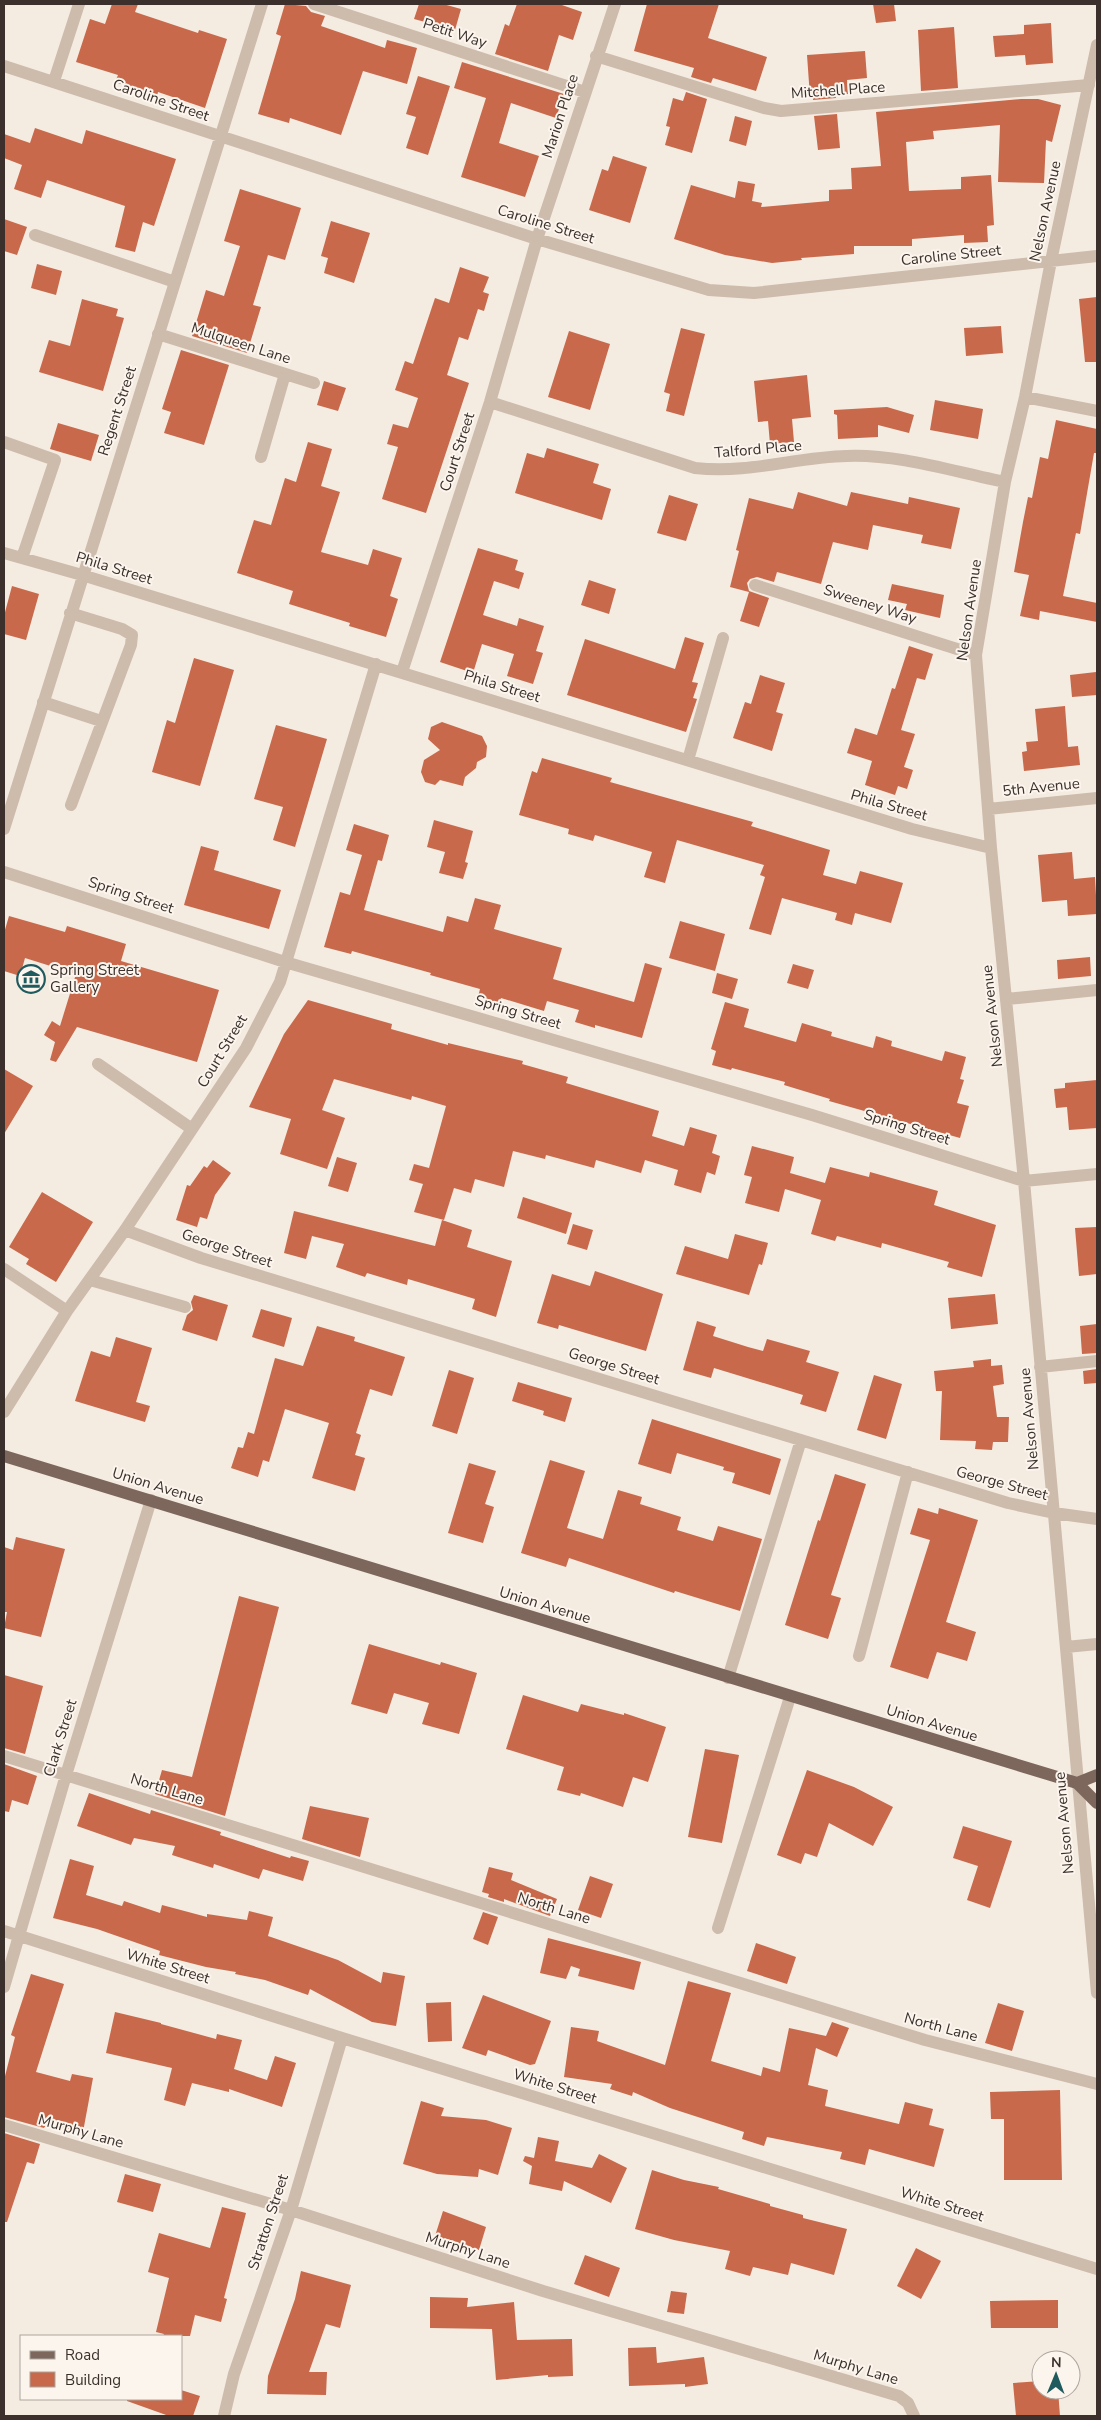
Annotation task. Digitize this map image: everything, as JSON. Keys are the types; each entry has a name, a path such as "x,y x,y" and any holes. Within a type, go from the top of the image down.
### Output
{"main road":[{"name":"Union Avenue","path":"4,1456 1077,1783 1097,1803"},
{"path":"1077,1783 1097,1775"}],"street":[{"path":"54,81 79,4"},
{"name":"Regent Street","path":"4,829 262,4"},
{"name":"Petit Way","path":"314,4 585,92"},
{"name":"Marion Place","path":"537,239 596,56 616,4"},
{"name":"Nelson Avenue","path":"1097,45 1006,482 976,655 991,848 1024,1181 1097,1993"},
{"name":"Mitchell Place","path":"596,56 764,108 781,110 1089,85"},
{"name":"Caroline Street","path":"4,66 537,239 709,290 754,293 1097,256"},
{"path":"35,234 175,282"},
{"name":"Court Street","path":"402,672 490,402 537,239"},
{"name":"Mulqueen Lane","path":"158,334 314,383"},
{"path":"260,457 285,374"},
{"path":"1025,397 1097,411"},
{"name":"Talford Place","path":"490,402 695,468 724,471 846,456 879,456 1006,482"},
{"path":"4,442 55,460 22,558"},
{"name":"Phila Street","path":"4,553 376,664 912,829 991,848"},
{"name":"Sweeney Way","path":"755,585 976,655"},
{"path":"70,613 122,629 132,635 131,645 71,805"},
{"path":"688,760 723,638"},
{"name":"Court Street","path":"4,1412 67,1311 125,1230 246,1048 280,982 376,664"},
{"path":"43,702 101,721"},
{"name":"5th Avenue","path":"988,809 1097,798"},
{"name":"Spring Street","path":"4,872 285,962 812,1114 1024,1181"},
{"path":"1006,999 1097,990"},
{"path":"98,1064 192,1129"},
{"path":"1024,1181 1097,1174"},
{"name":"George Street","path":"125,1230 211,1261 1008,1503 1054,1514 1097,1519"},
{"path":"4,1269 67,1311"},
{"path":"90,1280 185,1307"},
{"path":"1040,1367 1097,1361"},
{"path":"728,1678 801,1440"},
{"path":"859,1656 908,1472"},
{"name":"Clark Street","path":"4,1987 66,1775 151,1500"},
{"path":"1066,1647 1097,1644"},
{"path":"718,1928 790,1697"},
{"name":"North Lane","path":"4,1756 925,2040 1097,2084"},
{"name":"White Street","path":"4,1931 342,2038 1097,2269"},
{"name":"Stratton Street","path":"224,2416 234,2374 291,2210 342,2038"},
{"name":"Murphy Lane","path":"4,2125 291,2210 543,2290 899,2396 908,2403 914,2416"}],"building":[{"path":"112,4 138,4 135,12 198,33 199,30 227,39 205,108 158,92 157,96 115,82 118,75 76,62 90,19 105,24"},
{"path":"285,4 306,6 311,12 325,16 321,26 385,48 387,40 417,48 407,84 363,71 341,135 290,118 289,123 258,114 281,36 276,34"},
{"path":"419,4 443,4 461,9 455,30 414,19"},
{"path":"517,4 559,4 582,12 573,40 559,35 548,71 495,54 505,24 509,26"},
{"path":"647,4 719,4 708,38 767,57 756,91 713,78 711,83 691,77 694,68 634,51"},
{"path":"873,4 894,4 896,21 876,23"},
{"path":"1051,23 1053,63 1026,65 1025,55 995,57 993,36 1024,34 1024,25"},
{"path":"954,27 958,88 921,91 918,30"},
{"path":"865,51 867,78 847,80 848,94 835,95 836,98 813,100 813,96 810,97 807,55"},
{"path":"462,62 564,94 556,118 511,103 499,143 539,156 525,197 461,177 486,98 454,88"},
{"path":"418,76 450,86 428,155 406,148 416,117 406,114"},
{"path":"686,92 707,99 692,153 665,145 670,127 666,126 673,98 683,101"},
{"path":"1038,99 1061,105 1052,142 1046,140 1044,183 998,182 1000,125 933,131 934,139 906,142 909,191 961,189 961,177 991,175 994,225 987,226 988,242 964,243 964,235 912,239 912,246 854,246 854,254 801,258 802,260 772,263 725,255 674,239 691,185 735,198 738,181 755,184 752,201 762,203 761,207 829,201 829,190 852,189 851,168 881,166 876,112"},
{"path":"837,114 840,148 818,150 814,116"},
{"path":"735,116 752,121 746,146 729,141"},
{"path":"35,128 82,144 86,130 176,159 154,226 143,222 135,252 115,247 125,206 47,180 41,198 14,189 22,165 4,158 4,134 30,143"},
{"path":"613,156 647,167 630,223 589,210 602,169 608,171"},
{"path":"240,189 301,208 285,260 268,255 253,305 261,307 247,353 192,336 206,290 224,296 240,246 224,241"},
{"path":"4,219 27,227 17,255 4,251"},
{"path":"331,221 370,233 354,283 324,273 328,258 321,256"},
{"path":"37,264 62,271 56,295 31,288"},
{"path":"460,267 489,277 483,292 489,294 484,311 478,309 468,340 459,337 447,375 469,383 426,513 382,499 398,447 387,444 393,424 408,428 418,398 395,390 405,361 413,364 435,298 449,303"},
{"path":"1097,297 1097,362 1085,362 1079,299"},
{"path":"82,299 118,309 116,316 124,318 103,391 39,372 49,340 70,346"},
{"path":"1001,326 1003,353 966,356 964,328"},
{"path":"681,328 705,334 684,416 666,411 670,394 664,392"},
{"path":"569,331 610,344 590,410 548,397"},
{"path":"181,350 229,365 204,445 164,433 171,412 162,409"},
{"path":"807,375 811,417 792,419 794,442 770,444 768,421 758,422 754,381"},
{"path":"324,381 346,388 338,411 317,405"},
{"path":"935,400 983,409 978,439 930,430"},
{"path":"887,407 914,415 909,433 878,425 878,437 838,439 837,415 834,414 834,410"},
{"path":"1056,420 1097,429 1097,453 1094,453 1080,534 1076,533 1063,596 1097,603 1097,622 1040,611 1039,620 1020,616 1029,575 1014,572 1023,522 1028,497 1032,498 1040,457 1048,459"},
{"path":"58,423 99,435 91,461 50,449"},
{"path":"308,442 332,449 321,486 340,492 321,552 368,565 373,549 402,558 390,596 398,599 386,637 349,626 350,623 289,604 293,591 237,573 254,520 271,525 285,478 296,482"},
{"path":"547,448 599,464 593,483 611,489 602,520 515,493 527,453 544,458"},
{"path":"798,492 847,506 851,492 908,504 909,497 960,508 951,549 921,543 923,535 873,525 868,550 833,542 821,584 777,572 774,582 757,577 750,579 747,583 749,591 769,598 759,627 740,621 749,592 730,587 739,551 736,550 749,498 793,509"},
{"path":"669,495 698,504 686,541 657,533"},
{"path":"478,548 518,560 515,570 524,573 519,589 494,581 483,615 517,626 519,618 544,626 536,651 543,653 533,684 507,676 514,654 482,644 473,673 440,662"},
{"path":"589,580 616,589 609,614 581,605"},
{"path":"892,584 944,595 940,618 905,610 907,604 888,600"},
{"path":"12,586 39,594 26,640 4,634 4,616"},
{"path":"685,637 704,643 692,682 698,683 693,698 697,699 686,732 567,695 585,639 675,669"},
{"path":"909,646 933,654 925,680 917,678 901,730 915,734 904,767 913,770 907,789 898,786 895,795 865,785 872,761 847,753 855,728 877,735 892,688 895,689"},
{"path":"194,658 234,670 200,786 152,772 167,720 175,723"},
{"path":"1096,672 1097,695 1072,697 1070,675"},
{"path":"760,675 785,683 776,712 783,714 772,751 733,738 745,702 751,704"},
{"path":"1065,706 1068,747 1078,746 1080,765 1024,771 1022,752 1027,751 1026,742 1038,741 1035,709"},
{"path":"442,722 482,736 487,746 486,757 477,762 476,768 465,777 463,786 440,780 435,785 425,782 421,772 424,760 440,750 428,739 431,727"},
{"path":"276,725 327,739 295,847 273,840 283,807 254,799"},
{"path":"542,758 612,778 610,782 753,822 751,826 830,850 823,875 856,884 860,871 903,883 891,923 855,913 852,925 835,920 837,913 782,898 771,935 749,929 765,877 760,875 764,865 677,840 665,883 644,877 652,852 595,835 593,841 568,834 569,829 519,815 532,771 537,773"},
{"path":"434,820 473,831 465,862 468,863 463,879 439,873 445,852 427,847"},
{"path":"354,824 389,835 382,861 378,860 364,910 443,932 447,916 468,922 475,898 501,905 494,929 562,948 553,979 634,1002 645,963 662,968 642,1038 595,1025 595,1028 575,1022 579,1010 547,1001 544,1011 501,998 499,1003 478,997 480,989 430,975 431,973 352,951 351,954 324,947 340,892 350,895 362,855 346,850"},
{"path":"201,846 219,851 214,870 281,890 269,929 184,905"},
{"path":"1072,852 1074,879 1095,877 1097,914 1068,916 1067,900 1042,902 1038,855"},
{"path":"9,916 65,932 67,926 126,944 121,961 219,990 197,1062 77,1027 56,1062 50,1060 55,1042 44,1035 52,1021 60,1026 76,974 25,958 20,976 4,971 4,933"},
{"path":"680,921 725,934 715,971 669,958"},
{"path":"1090,957 1091,976 1058,979 1057,960"},
{"path":"793,964 814,970 808,989 787,983"},
{"path":"717,973 738,979 732,999 712,993"},
{"path":"308,1000 392,1024 391,1029 448,1045 448,1043 523,1061 522,1064 568,1077 566,1083 659,1111 652,1136 684,1146 690,1127 717,1135 712,1153 720,1156 715,1175 707,1172 701,1193 674,1185 678,1170 645,1160 641,1173 596,1160 594,1168 546,1155 545,1159 513,1151 504,1187 475,1179 471,1193 454,1188 444,1220 414,1212 423,1184 409,1180 414,1164 429,1168 446,1106 412,1096 411,1100 334,1079 322,1110 345,1118 327,1169 280,1154 291,1119 249,1107 284,1034"},
{"path":"725,1002 749,1009 744,1027 796,1042 802,1023 832,1032 831,1036 873,1048 876,1036 892,1041 891,1046 942,1061 945,1051 966,1057 960,1079 964,1080 957,1103 969,1106 960,1138 829,1101 830,1099 784,1085 785,1082 732,1068 731,1070 712,1065 716,1051 711,1049"},
{"path":"4,1069 33,1086 4,1134"},
{"path":"1097,1080 1097,1128 1069,1130 1067,1107 1056,1108 1054,1089 1065,1088 1065,1083"},
{"path":"752,1146 794,1157 790,1173 825,1183 830,1167 869,1177 870,1172 938,1191 934,1205 996,1225 982,1277 947,1267 949,1262 882,1243 881,1248 837,1236 835,1241 811,1234 821,1200 785,1189 779,1212 745,1203 752,1177 744,1175"},
{"path":"337,1157 357,1163 348,1192 328,1186"},
{"path":"213,1160 231,1173 215,1195 207,1219 200,1217 197,1227 176,1220 187,1185 190,1186 204,1166 207,1168"},
{"path":"42,1192 93,1222 56,1282 26,1264 29,1259 9,1247"},
{"path":"523,1197 572,1213 566,1234 517,1218"},
{"path":"294,1211 435,1246 442,1220 472,1230 467,1247 512,1261 496,1317 472,1309 475,1299 408,1279 407,1285 367,1273 365,1277 336,1267 344,1244 312,1236 306,1259 284,1253"},
{"path":"573,1224 593,1230 587,1250 567,1244"},
{"path":"1097,1227 1097,1274 1079,1276 1075,1228"},
{"path":"735,1234 768,1243 762,1265 759,1264 749,1295 676,1274 685,1246 728,1259"},
{"path":"595,1271 663,1294 646,1351 559,1325 558,1329 537,1323 552,1274 590,1286"},
{"path":"995,1294 998,1324 951,1329 948,1298"},
{"path":"194,1295 228,1305 217,1341 182,1330 187,1315 193,1310 191,1302"},
{"path":"261,1309 292,1318 284,1347 252,1337"},
{"path":"697,1321 716,1327 713,1336 763,1351 767,1339 810,1351 806,1362 839,1372 826,1412 800,1404 803,1395 714,1368 711,1378 683,1370"},
{"path":"1097,1324 1097,1353 1082,1354 1080,1326"},
{"path":"317,1326 355,1337 354,1341 405,1357 392,1396 370,1389 356,1433 361,1435 355,1455 365,1458 355,1491 312,1478 329,1423 285,1409 269,1462 263,1460 258,1477 231,1468 238,1447 243,1448 248,1432 254,1434 275,1358 303,1366"},
{"path":"116,1337 152,1348 136,1402 150,1406 145,1422 75,1401 91,1351 110,1357"},
{"path":"991,1359 991,1366 1002,1365 1004,1384 993,1386 997,1417 1009,1417 1008,1442 993,1442 992,1450 975,1449 976,1441 940,1440 942,1391 936,1391 934,1371 974,1367 973,1361"},
{"path":"1097,1369 1097,1383 1084,1384 1083,1371"},
{"path":"449,1370 474,1378 457,1434 432,1426"},
{"path":"874,1375 902,1384 886,1439 857,1430"},
{"path":"518,1382 572,1398 565,1422 543,1415 544,1411 512,1401"},
{"path":"652,1419 781,1459 770,1495 732,1483 735,1473 723,1470 724,1467 677,1453 671,1474 638,1464"},
{"path":"550,1460 585,1471 567,1528 603,1539 618,1490 642,1497 640,1504 681,1517 677,1530 713,1541 718,1526 762,1539 740,1611 675,1591 674,1593 569,1558 566,1567 521,1553"},
{"path":"469,1463 496,1471 485,1504 494,1507 483,1543 448,1533"},
{"path":"835,1474 866,1484 831,1595 841,1598 828,1639 785,1625 818,1520 820,1521"},
{"path":"918,1508 938,1514 939,1508 978,1520 946,1622 976,1632 967,1661 937,1652 928,1679 890,1667 930,1540 910,1534"},
{"path":"16,1537 65,1549 41,1637 4,1628 7,1612 4,1612 4,1547 13,1550"},
{"path":"239,1596 279,1607 225,1816 155,1794 162,1770 192,1777"},
{"path":"369,1644 440,1665 441,1662 477,1673 459,1734 422,1724 429,1703 394,1693 387,1714 351,1704"},
{"path":"4,1675 43,1686 25,1754 4,1748"},
{"path":"523,1695 578,1712 581,1704 624,1715 624,1713 666,1727 648,1782 633,1777 623,1807 581,1793 580,1796 557,1790 564,1767 506,1749"},
{"path":"705,1749 739,1755 722,1843 688,1837"},
{"path":"4,1764 37,1776 28,1805 12,1800 9,1812 4,1811"},
{"path":"807,1770 854,1787 893,1807 873,1846 829,1823 817,1857 805,1853 801,1864 777,1855"},
{"path":"89,1793 150,1814 151,1810 221,1832 220,1835 290,1858 291,1856 309,1861 303,1881 263,1869 259,1879 214,1864 213,1868 172,1855 175,1846 134,1838 131,1845 77,1826"},
{"path":"310,1806 369,1818 360,1857 302,1839"},
{"path":"963,1826 1012,1841 990,1908 967,1900 978,1866 953,1858"},
{"path":"70,1859 94,1866 86,1895 122,1906 124,1901 160,1913 162,1905 207,1917 207,1914 247,1920 249,1911 273,1917 268,1936 338,1960 381,1983 383,1972 405,1976 396,2026 372,2022 310,1989 308,1995 265,1980 235,1974 236,1972 206,1967 159,1955 160,1951 97,1929 53,1918"},
{"path":"489,1867 513,1873 511,1880 557,1899 550,1916 504,1899 504,1902 488,1897 489,1894 482,1892"},
{"path":"590,1876 613,1884 601,1918 578,1910"},
{"path":"483,1912 498,1917 488,1945 473,1939"},
{"path":"548,1938 641,1962 634,1990 578,1976 580,1969 571,1966 566,1979 540,1973"},
{"path":"756,1943 796,1957 787,1984 747,1971"},
{"path":"31,1974 64,1984 36,2072 70,2081 72,2074 93,2078 83,2132 46,2125 44,2128 4,2117 4,2080 15,2037 11,2035"},
{"path":"688,1981 731,1993 711,2061 761,2076 763,2067 780,2072 789,2028 826,2036 832,2022 849,2028 837,2057 816,2048 808,2085 828,2090 825,2106 899,2124 905,2102 933,2109 929,2125 944,2129 934,2167 869,2149 865,2165 840,2159 842,2152 767,2137 764,2146 742,2139 744,2132 670,2108 633,2092 632,2096 610,2089 612,2084 564,2077 571,2027 599,2031 597,2041 665,2065"},
{"path":"483,1995 551,2021 535,2064 530,2065 488,2050 486,2056 462,2048"},
{"path":"451,2002 452,2041 428,2042 426,2003"},
{"path":"998,2003 1024,2011 1012,2051 985,2043"},
{"path":"115,2012 216,2039 217,2034 242,2040 234,2069 267,2080 275,2056 296,2063 282,2107 229,2089 229,2092 192,2083 185,2106 164,2100 172,2068 106,2053"},
{"path":"1060,2090 1062,2180 1004,2180 1004,2119 991,2119 990,2092"},
{"path":"421,2101 444,2108 441,2116 486,2120 512,2128 498,2175 479,2169 478,2177 437,2174 403,2164"},
{"path":"4,2133 40,2144 34,2164 27,2162 7,2222 4,2222"},
{"path":"538,2137 559,2141 555,2161 592,2168 599,2154 627,2168 611,2203 564,2181 562,2191 529,2184 532,2166 523,2161 525,2156 534,2158"},
{"path":"652,2170 684,2180 719,2187 718,2189 803,2215 803,2218 847,2229 834,2275 791,2263 788,2275 753,2267 750,2276 725,2269 730,2251 674,2240 635,2229"},
{"path":"125,2174 161,2184 153,2212 117,2202"},
{"path":"222,2207 246,2213 224,2298 227,2299 221,2322 195,2315 190,2336 164,2335 156,2332 169,2278 148,2272 159,2233 210,2248"},
{"path":"443,2211 486,2227 479,2250 435,2236"},
{"path":"916,2248 941,2261 921,2299 897,2286"},
{"path":"585,2255 620,2268 609,2297 574,2284"},
{"path":"301,2271 351,2285 340,2328 326,2324 309,2372 327,2372 326,2395 267,2394 268,2376 295,2299"},
{"path":"671,2291 687,2293 684,2314 667,2312"},
{"path":"430,2297 468,2298 467,2307 514,2302 517,2340 572,2339 573,2376 548,2377 548,2375 496,2380 492,2329 430,2328"},
{"path":"1058,2300 1058,2328 991,2328 990,2301"},
{"path":"656,2347 657,2363 704,2357 708,2384 685,2387 685,2384 629,2386 628,2348"},
{"path":"1031,2382 1031,2400 1059,2400 1060,2416 1016,2416 1013,2383"},
{"path":"182,2390 200,2396 193,2416 169,2416 127,2401 182,2400"}],"place":[{"name":"Spring Street Gallery","path":"31,979"}]}
